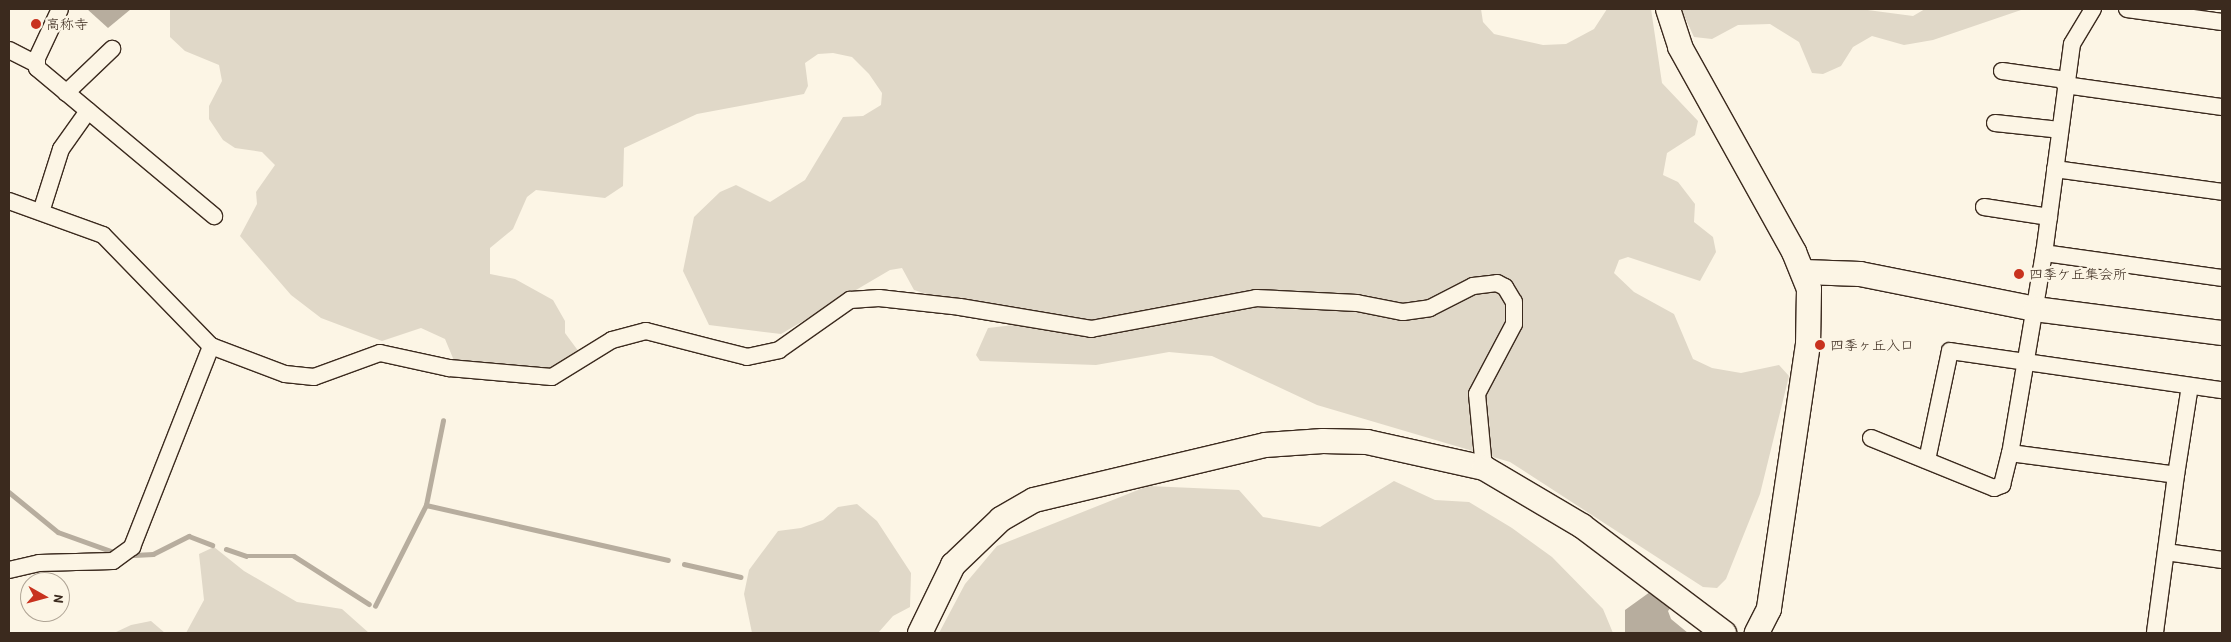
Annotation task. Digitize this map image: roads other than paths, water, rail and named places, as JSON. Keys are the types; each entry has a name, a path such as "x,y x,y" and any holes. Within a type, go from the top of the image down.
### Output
{"street":[{"path":"36,64 60,9"},
{"path":"1668,9 1680,46 1804,272 1810,306 1808,344 1769,609 1757,633"},
{"path":"1871,438 1994,488 2002,485 2027,364 2072,44 2093,9"},
{"path":"2127,9 2222,22"},
{"path":"66,93 112,49"},
{"path":"9,50 36,64 66,93 214,216"},
{"path":"2002,71 2222,108"},
{"path":"41,212 62,149 88,111"},
{"path":"1995,123 2060,130"},
{"path":"2055,169 2222,192"},
{"path":"9,201 103,235 211,346 285,374 314,377 380,354 449,368 552,377 612,340 635,332 682,338 723,354 747,357 772,352 850,300 879,298 960,307 1091,329 1256,298 1357,303 1403,312 1430,308 1486,281 1505,287 1514,302 1514,324 1477,394 1484,468"},
{"path":"1984,207 2048,217"},
{"path":"2044,253 2222,278"},
{"path":"1804,272 1860,274 2035,309 2222,333"},
{"path":"9,570 39,563 112,561 132,546 211,346"},
{"path":"1926,460 1950,351 2027,364 2222,390"},
{"path":"2155,633 2190,386"},
{"path":"920,633 953,565 1001,519 1034,500 1070,488 1265,444 1323,441 1367,442 1484,468 1582,526 1724,633"},
{"path":"2010,453 2176,475"},
{"path":"2166,552 2222,560"}],"waterway":[{"path":"426,505 443,421"},
{"path":"9,492 58,532 114,552"},
{"path":"375,606 426,505 668,560"},
{"path":"134,555 153,554 189,536 212,545"},
{"path":"226,549 246,556 294,556 369,604"},
{"path":"684,564 741,577"}],"place":[{"name":"高称寺","path":"36,24"},
{"name":"四季ケ丘集会所","path":"2019,274"},
{"name":"四季ヶ丘入口","path":"1820,345"}]}
